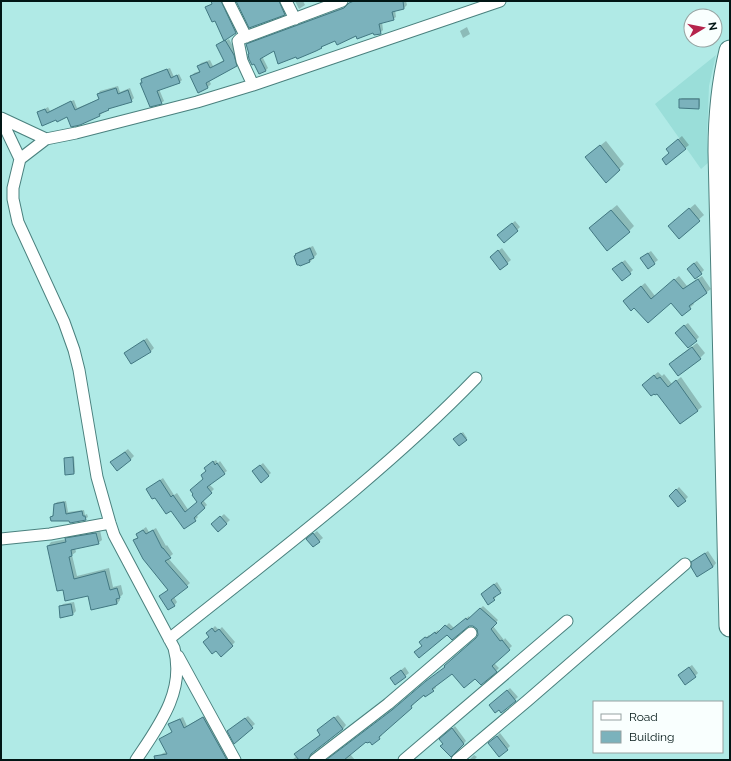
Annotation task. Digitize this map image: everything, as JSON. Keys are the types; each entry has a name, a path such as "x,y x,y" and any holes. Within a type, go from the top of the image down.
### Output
{"highway":[{"path":"730,51 720,103 719,151 730,626"}],"street":[{"path":"228,1 246,38"},
{"path":"286,1 295,19"},
{"path":"253,84 242,61 238,41 342,1"},
{"path":"20,159 46,139 196,102 500,1"},
{"path":"1,118 46,139"},
{"path":"1,118 20,159 13,188 13,198 18,222 64,322 74,350 79,370 97,477 114,535 235,760"},
{"path":"171,643 416,437 476,378"},
{"path":"1,539 50,534 110,523"},
{"path":"457,760 686,564"},
{"path":"404,760 567,621"},
{"path":"315,760 382,708 471,633"},
{"path":"136,760 160,725 169,704 178,666 171,643"}],"shaded area":[{"path":"716,55 709,86 707,138 709,162 701,169 655,104"}],"building":[{"path":"211,1 221,1 236,33 224,41 215,21 212,22 205,7 212,4"},
{"path":"236,1 279,1 285,15 249,28"},
{"path":"354,1 403,1 404,9 392,12 394,20 379,24 381,34 374,35 373,33 357,39 356,36 337,45 335,41 297,59 296,57 278,64 274,51 260,59 266,71 259,74 254,64 252,65 249,59 246,44 344,8 349,3"},
{"path":"225,40 234,55 237,66 206,83 208,88 198,93 190,76 200,72 197,66 207,62 210,68 224,61 216,45"},
{"path":"167,69 171,78 177,75 180,83 157,91 162,104 150,107 140,83 142,83 141,79"},
{"path":"116,88 118,94 128,90 132,102 108,109 109,110 99,114 100,116 80,125 71,127 67,117 57,122 56,120 42,126 37,112 45,109 47,113 71,101 75,110 99,99 97,94"},
{"path":"679,99 699,99 699,109 679,108"},
{"path":"678,139 686,149 666,165 662,159 669,153 666,149"},
{"path":"600,145 620,170 606,183 585,157"},
{"path":"689,208 700,221 679,239 668,226"},
{"path":"611,210 630,232 607,251 589,228"},
{"path":"512,223 518,231 504,243 497,235"},
{"path":"310,248 314,258 309,260 310,262 300,266 297,265 294,256 296,255 295,254"},
{"path":"498,250 508,264 500,270 490,257"},
{"path":"648,253 655,264 648,269 640,258"},
{"path":"622,262 631,274 622,281 612,269"},
{"path":"694,263 702,274 695,279 687,269"},
{"path":"674,279 683,289 698,279 707,293 689,306 691,309 682,316 671,303 648,323 634,308 631,311 623,301 641,286 651,299"},
{"path":"684,325 697,341 688,348 675,333"},
{"path":"144,340 151,352 131,364 124,353"},
{"path":"692,347 701,359 678,376 669,364"},
{"path":"654,375 657,379 660,377 668,387 676,380 698,411 680,424 657,394 651,396 642,385"},
{"path":"461,433 467,440 459,446 453,439"},
{"path":"125,452 131,460 117,471 110,462"},
{"path":"73,457 74,474 65,475 64,458"},
{"path":"213,461 215,465 217,463 225,474 207,487 212,493 201,503 205,508 194,518 196,521 184,529 171,511 166,514 155,498 152,499 146,489 160,480 171,497 173,495 185,512 197,502 190,490 203,479 201,475 206,471 204,468"},
{"path":"260,465 269,476 261,483 252,471"},
{"path":"676,489 686,501 678,507 669,496"},
{"path":"64,502 66,514 82,511 86,520 70,523 69,521 51,521 50,517 53,516 54,504"},
{"path":"220,516 227,524 218,532 211,524"},
{"path":"143,530 146,534 153,530 162,548 171,558 165,561 188,587 171,600 175,606 168,610 159,596 168,590 143,559 133,540 138,538 136,534"},
{"path":"96,533 99,544 71,550 72,556 69,557 74,579 105,571 110,590 117,588 120,598 116,599 117,604 91,610 88,596 65,601 63,590 57,591 47,546 66,542 65,538"},
{"path":"313,533 320,542 313,547 306,539"},
{"path":"705,553 713,567 697,577 691,567 691,562"},
{"path":"494,584 501,593 493,598 495,600 488,605 481,594"},
{"path":"71,604 73,615 60,618 59,606"},
{"path":"480,608 497,623 491,629 500,641 502,640 510,650 492,666 497,672 481,685 475,679 464,688 452,674 432,689 434,691 425,697 424,695 411,706 412,708 372,745 370,742 366,742 344,760 326,760 392,710 445,667 444,666 476,638 478,635 477,629 473,626 469,626 452,640 447,635 419,658 414,652 422,646 419,642 435,632 436,634 445,625 451,630 466,618 467,620"},
{"path":"212,628 215,632 219,629 233,646 221,657 216,651 212,654 203,642 209,637 206,633"},
{"path":"689,667 696,677 685,685 678,675"},
{"path":"401,670 406,677 395,685 390,678"},
{"path":"507,690 516,701 501,713 499,710 495,713 489,705"},
{"path":"203,717 227,760 155,760 154,756 167,754 159,739 172,732 168,724 180,719 184,728"},
{"path":"334,717 343,729 311,754 308,760 299,760 294,754 320,735 317,730"},
{"path":"245,718 253,728 234,744 227,731"},
{"path":"452,728 464,744 451,757 440,746 443,744 439,739"},
{"path":"497,736 508,750 499,757 488,743"}]}
